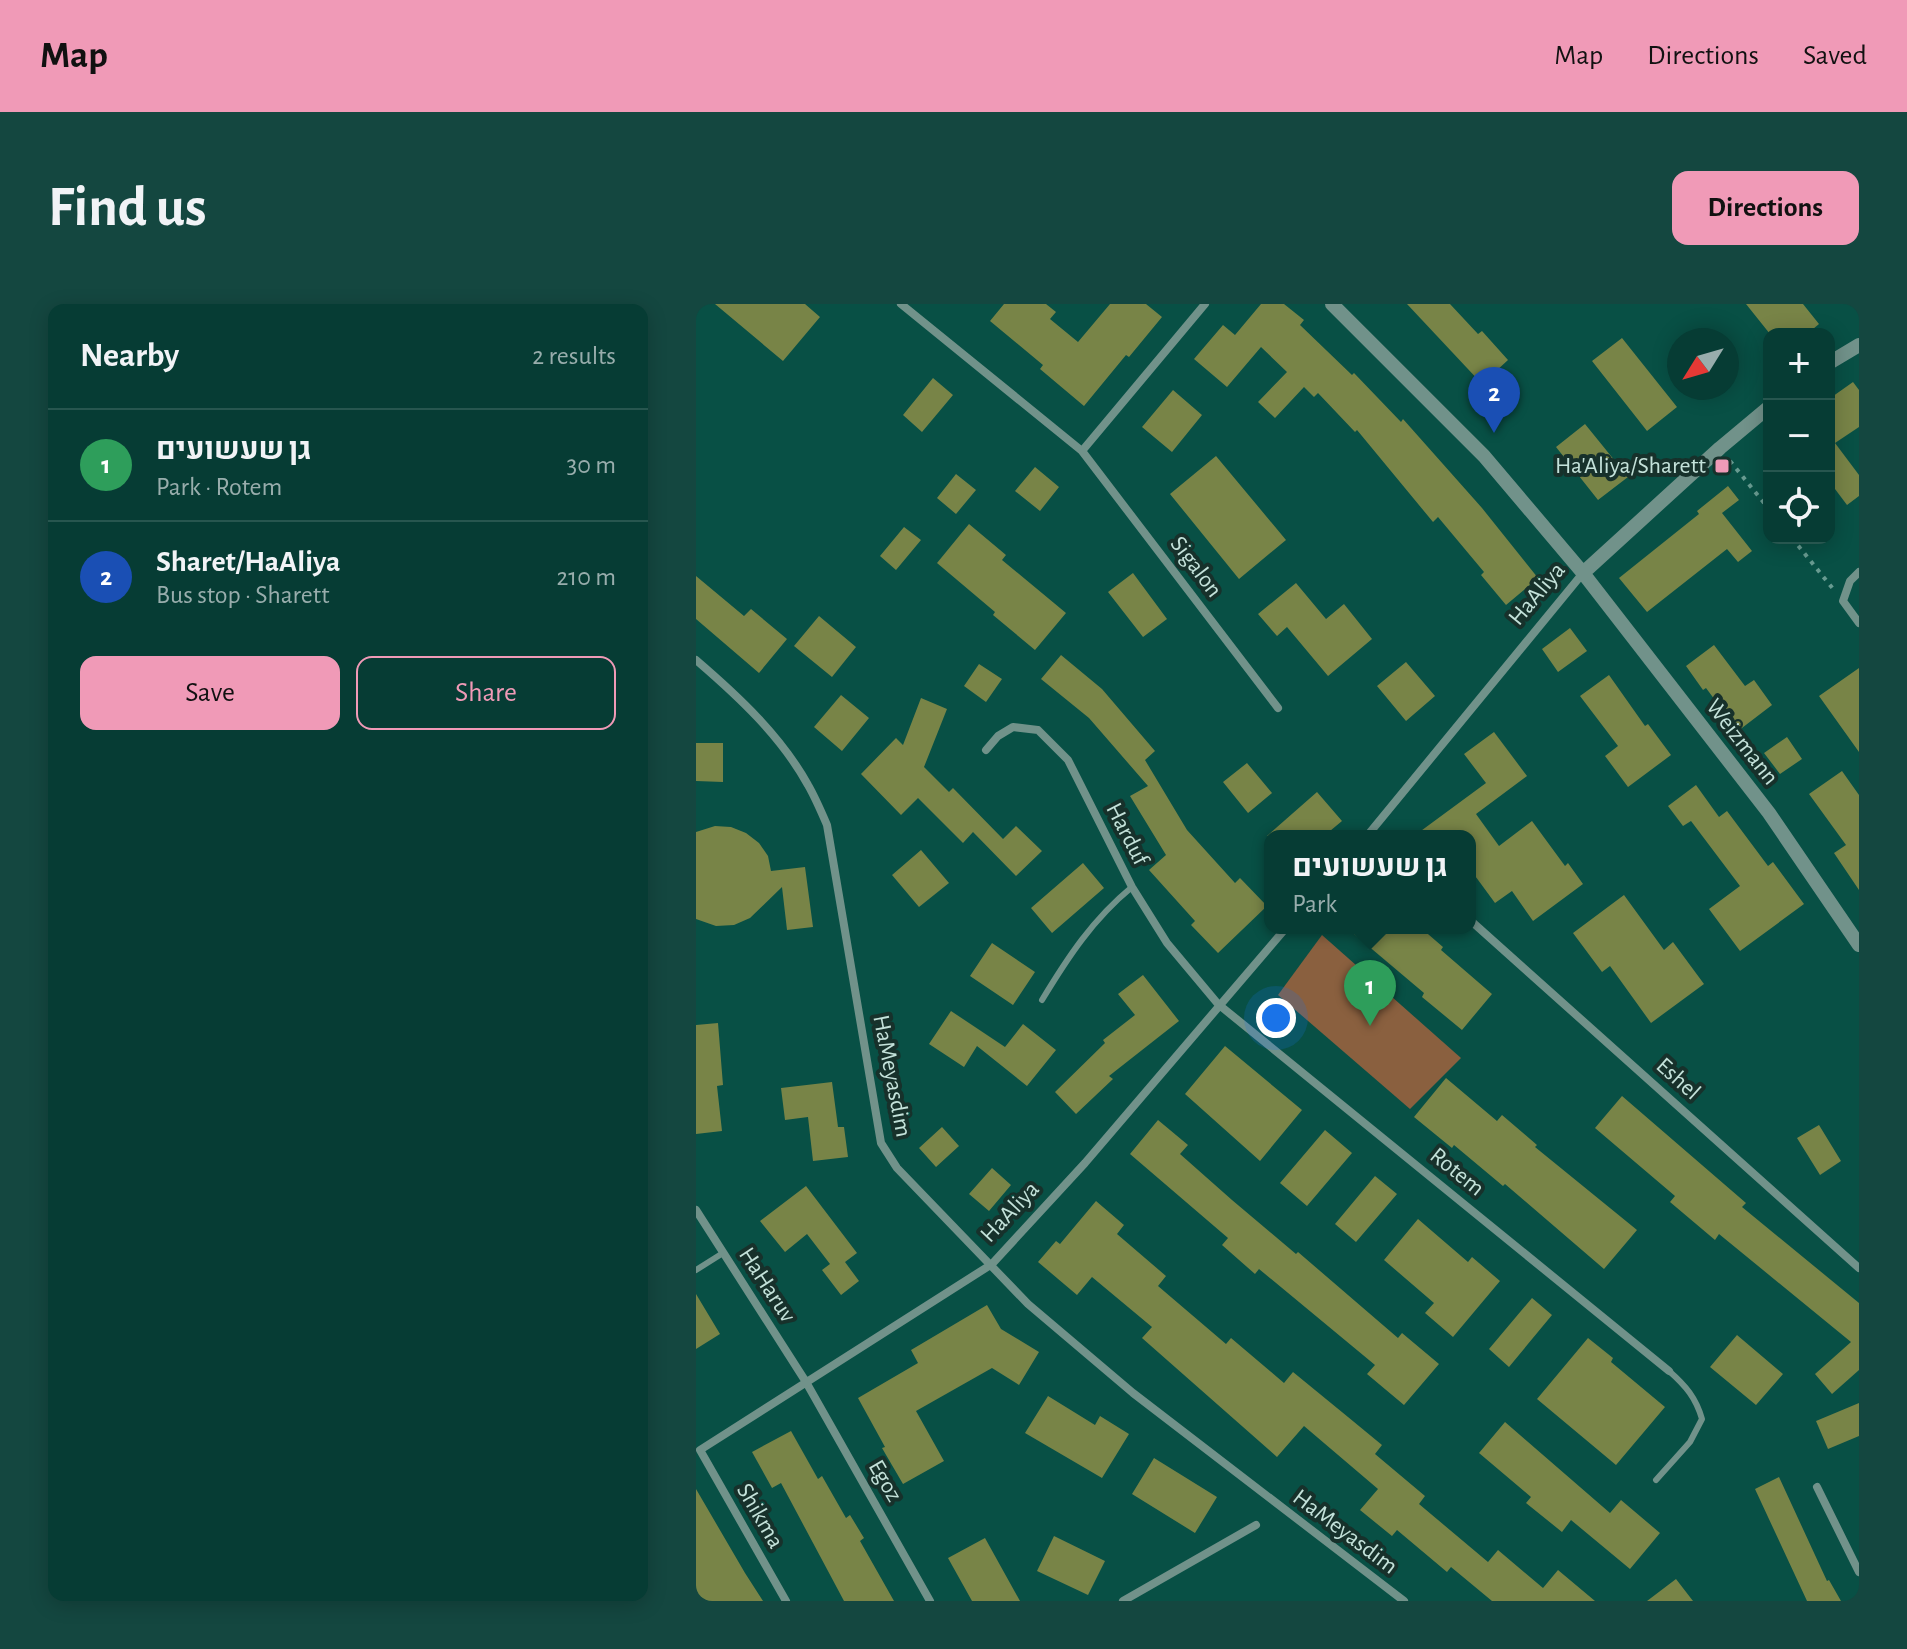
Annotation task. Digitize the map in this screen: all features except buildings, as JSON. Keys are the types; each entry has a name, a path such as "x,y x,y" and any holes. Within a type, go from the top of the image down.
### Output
{"street":[{"name":"Sigalon","path":"901,304 1082,451 1278,708"},
{"path":"1082,451 1205,304"},
{"name":"Weizmann","path":"1332,304 1484,456 1583,573 1769,813 1859,945"},
{"path":"1835,359 1859,345"},
{"name":"HaAliya","path":"1375,830 1583,573 1763,412"},
{"path":"1859,572 1850,581 1843,601 1859,623"},
{"name":"HaMeyasdim","path":"696,660 777,739 808,784 827,825 881,1143 897,1168 1028,1304 1133,1393 1404,1601"},
{"name":"Harduf","path":"986,750 998,736 1013,727 1038,730 1068,760 1132,887 1167,943 1218,1004"},
{"name":"Eshel","path":"1476,925 1859,1268"},
{"name":"HaAliya","path":"700,1450 992,1264 1085,1163 1281,934"},
{"name":"Rotem","path":"1218,1004 1669,1371"},
{"name":"HaHaruv","path":"696,1210 806,1382"},
{"name":"Egoz","path":"806,1382 930,1601"},
{"name":"Shikma","path":"700,1450 786,1601"},
{"path":"1817,1487 1859,1572"},
{"path":"1123,1601 1256,1525"}],"lane":[{"path":"1042,1000 1069,955 1095,921 1132,887"},
{"path":"696,1270 723,1253"},
{"path":"1656,1480 1690,1442 1702,1419 1687,1387 1669,1371"}],"path":[{"path":"1720,448 1763,502"},
{"path":"1797,544 1843,601"}],"shaded area":[{"path":"1322,935 1461,1058 1410,1109 1278,995"}],"place":[{"name":"Sharet/HaAliya","path":"1494,433"},
{"name":"Ha'Aliya/Sharett","path":"1722,466"},
{"name":"גן שעשועים","path":"1370,1026"}]}
